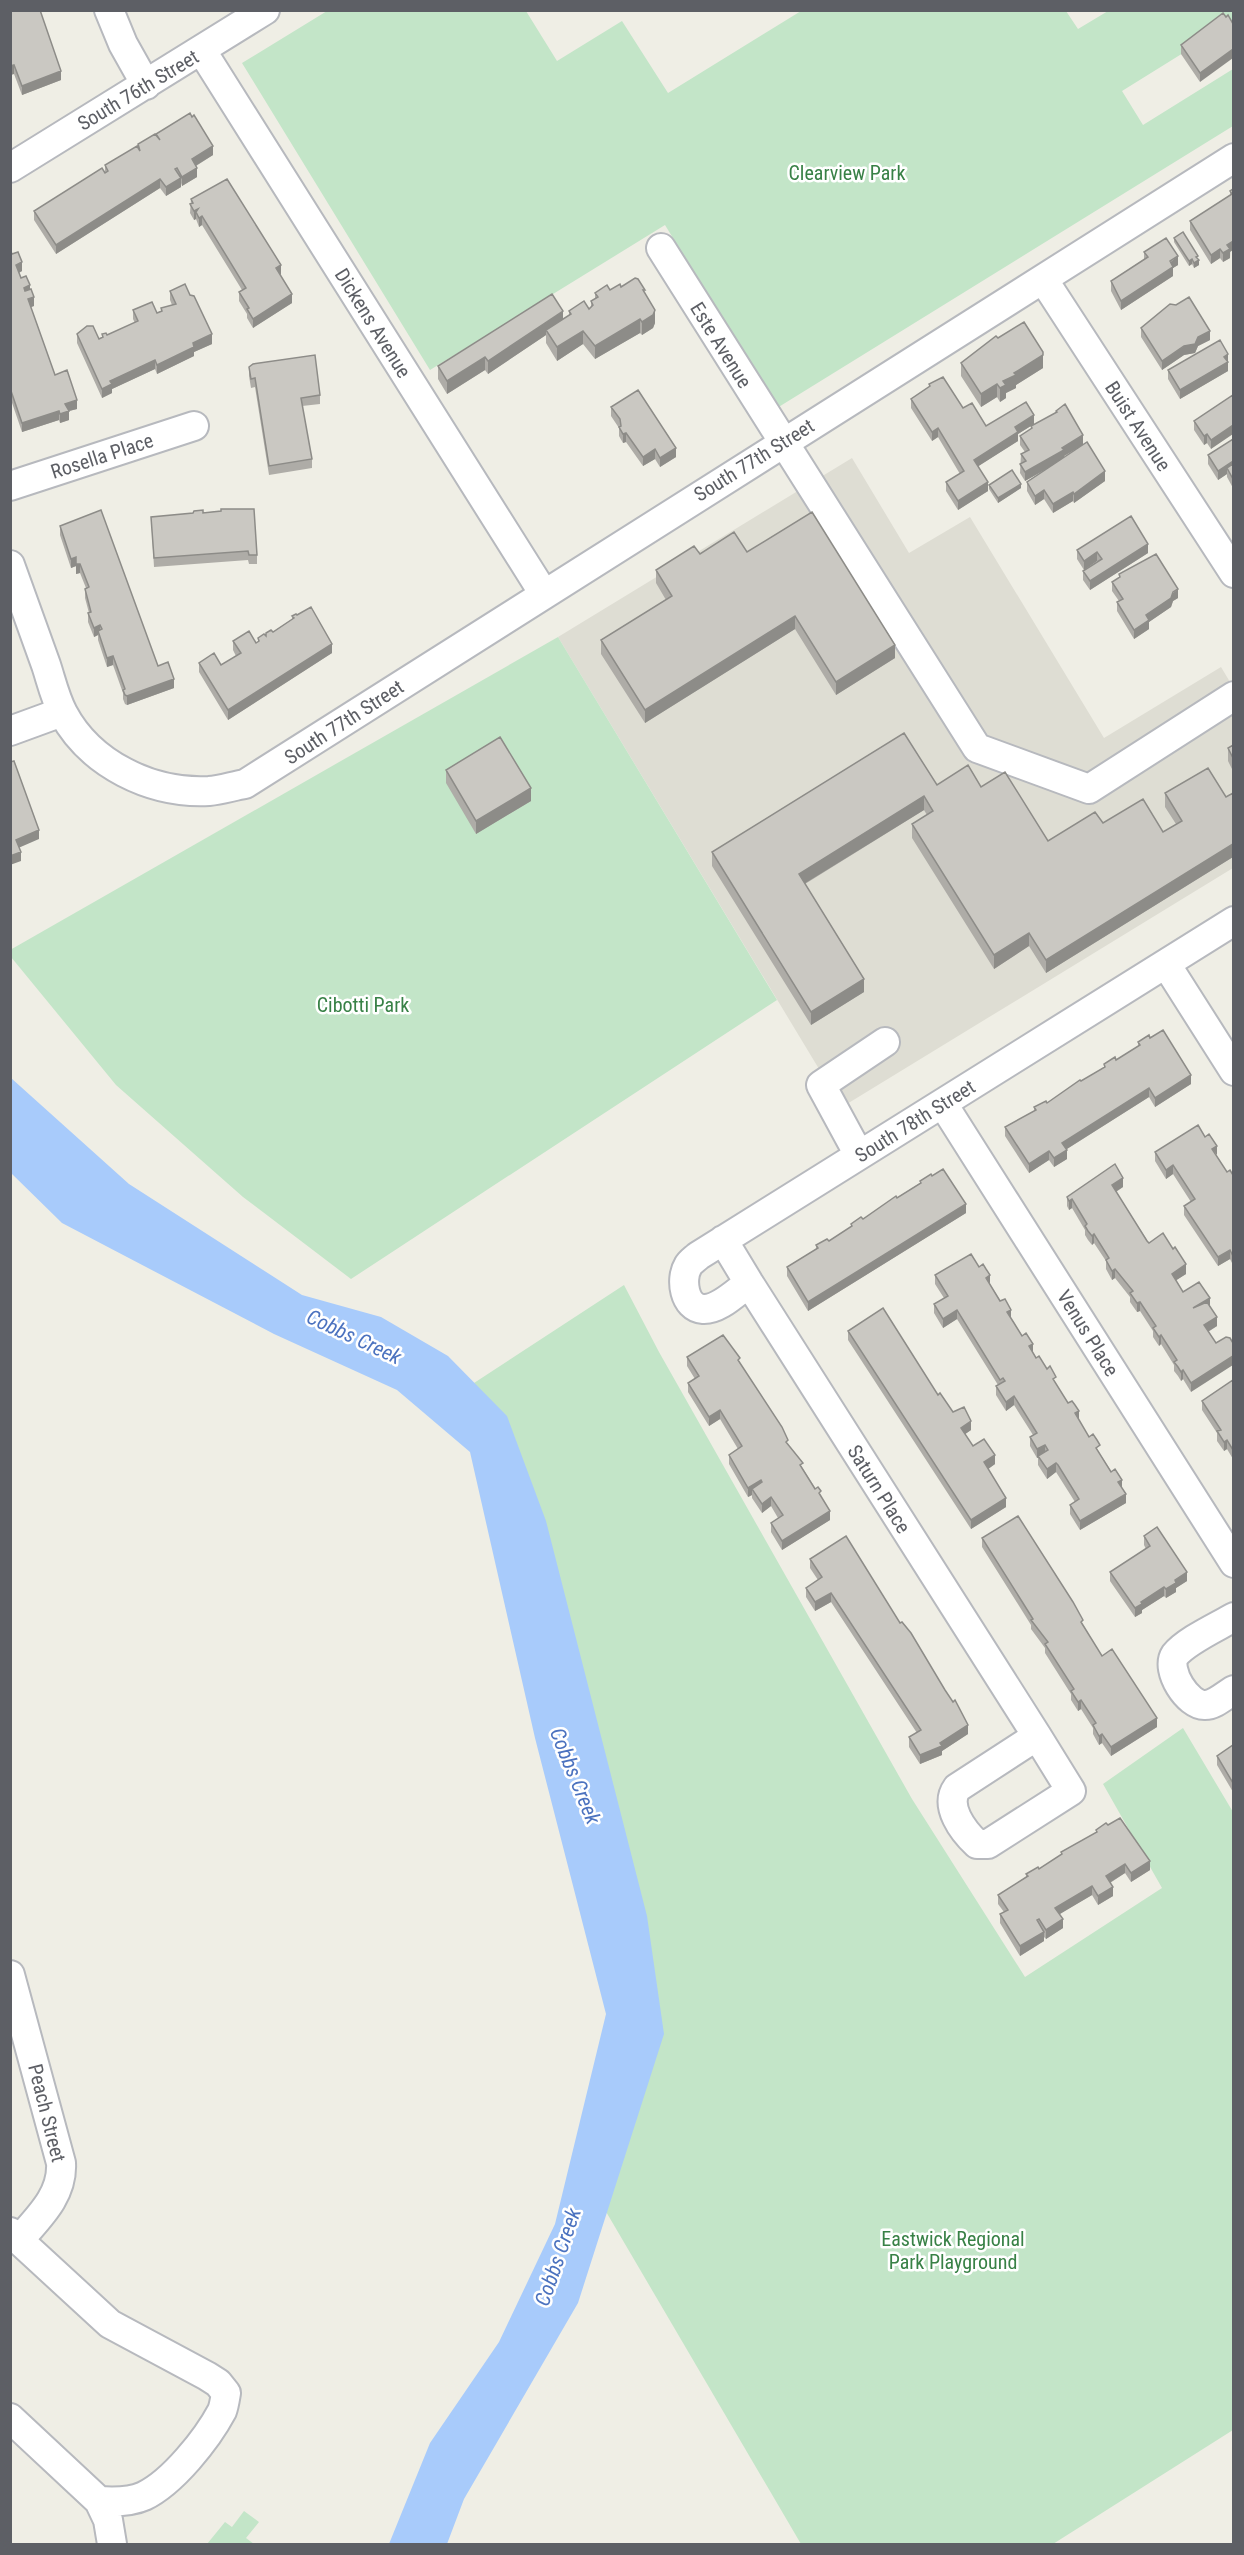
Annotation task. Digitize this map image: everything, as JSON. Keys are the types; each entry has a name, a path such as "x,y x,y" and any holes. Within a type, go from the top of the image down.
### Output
{"street":[{"path":"109,10 123,44 146,85"},
{"name":"South 76th Street","path":"10,168 265,10"},
{"name":"Dickens Avenue","path":"202,51 544,594"},
{"name":"South 77th Street","path":"10,566 62,712 80,738 117,770 159,784 209,791 245,784 1233,158"},
{"name":"Este Avenue","path":"661,248 977,748 1089,789 1233,696"},
{"name":"Buist Avenue","path":"1043,279 1233,573"},
{"name":"Rosella Place","path":"10,486 194,426"},
{"path":"10,731 62,712"},
{"name":"South 78th Street","path":"748,1283 713,1308 701,1309 692,1305 687,1296 684,1278 688,1266 698,1256 1233,921"},
{"path":"1166,964 1233,1071"},
{"path":"860,1155 821,1085 885,1042"},
{"name":"Venus Place","path":"943,1104 1233,1563"},
{"name":"Saturn Place","path":"723,1240 748,1283 1071,1791 988,1844 977,1844 968,1836 956,1815 952,1795 957,1788 1036,1736"},
{"path":"1233,1617 1190,1643 1176,1654 1172,1661 1173,1671 1178,1681 1189,1698 1196,1704 1206,1705 1233,1690"},
{"name":"Peach Street","path":"10,1975 61,2163 62,2176 51,2200 15,2236"},
{"path":"15,2236 110,2324 207,2376 218,2383 226,2393 223,2409 213,2424 187,2459 166,2481 144,2496 120,2502 99,2501"},
{"path":"10,2418 99,2501 108,2520 112,2544"}],"shaded area":[{"path":"852,458 909,553 970,517 1104,738 1221,667 1233,687 1233,868 842,1107 558,637"}],"green space":[{"name":"Clearview Park","path":"327,11 526,11 557,61 622,21 668,93 801,11 1066,11 1078,29 1108,11 1233,11 1233,22 1122,91 1143,125 1233,69 1233,126 777,408 665,225 430,370 242,63"},
{"name":"Cibotti Park","path":"558,637 777,1000 351,1279 243,1197 116,1085 11,957 10,950"},
{"name":"Eastwick Regional Park Playground","path":"624,1285 659,1352 912,1799 1025,1977 1162,1888 1103,1784 1183,1728 1233,1812 1233,2430 1053,2544 801,2544 598,2198 655,1995 474,1383"},
{"path":"244,2511 259,2522 246,2538 254,2544 207,2544 225,2522 232,2527"}],"water":[{"name":"Cobbs Creek","path":"11,1078 129,1184 302,1295 381,1317 448,1356 507,1416 546,1521 647,1916 664,2034 578,2303 464,2499 447,2544 389,2544 430,2443 499,2342 555,2224 606,2014 535,1738 470,1452 397,1390 274,1334 62,1223 11,1173"}],"building":[{"path":"10,10 40,10 61,71 22,86 14,65 10,66"},
{"path":"1223,13 1226,17 1228,15 1233,24 1233,49 1200,73 1181,45"},
{"path":"190,113 192,117 194,115 213,146 192,159 197,168 182,177 177,168 175,169 181,178 166,187 160,179 56,245 34,211 102,168 105,173 108,171 105,165 137,146 140,151 138,144 155,134 160,140 156,134"},
{"path":"227,179 281,265 276,268 292,294 253,319 239,292 246,288 202,216 199,218 196,212 198,209 194,211 190,204 193,203 191,199"},
{"path":"1233,189 1233,241 1227,245 1230,249 1223,253 1220,249 1211,255 1190,221 1232,194 1230,191"},
{"path":"1183,232 1198,256 1196,257 1199,260 1194,263 1192,259 1189,261 1174,238"},
{"path":"1166,238 1178,256 1170,261 1173,267 1121,301 1111,281 1148,257 1144,252"},
{"path":"10,249 12,254 18,252 22,262 16,265 21,278 26,276 30,285 24,288 25,291 31,289 34,297 28,299 55,375 67,370 77,400 65,404 69,411 60,414 59,411 22,423 10,388"},
{"path":"635,278 645,290 643,290 655,310 653,315 642,322 640,319 595,346 583,331 557,347 546,330 571,314 569,311 584,301 589,309 593,305 591,301 598,297 595,293 607,285 610,290 620,284 621,287"},
{"path":"185,284 190,295 194,296 212,334 193,343 194,347 157,365 155,360 110,381 112,384 102,389 77,334 87,326 93,326 99,339 103,337 102,334 107,335 138,321 133,310 152,302 157,313 162,311 161,308 176,304 170,291"},
{"path":"552,294 563,311 488,361 485,357 447,381 438,366"},
{"path":"1189,297 1210,331 1198,337 1195,344 1184,346 1162,361 1141,328 1170,304 1176,305"},
{"path":"1024,322 1043,355 1014,373 1016,375 1003,381 1006,385 1000,388 997,384 981,394 961,363 996,336 998,338"},
{"path":"1220,340 1228,354 1224,357 1228,362 1180,390 1168,370"},
{"path":"315,355 320,395 301,398 312,459 269,466 255,378 251,379 249,367 253,364"},
{"path":"943,377 963,408 972,403 986,426 1026,402 1034,415 1015,427 1018,432 974,460 988,482 958,501 946,482 964,471 938,428 932,432 911,399 930,386 929,384"},
{"path":"638,390 676,448 660,458 655,449 643,457 626,433 623,434 619,427 621,426 620,419 611,407"},
{"path":"1233,395 1233,425 1211,440 1207,434 1204,436 1194,421"},
{"path":"1065,404 1083,435 1062,448 1064,450 1025,472 1020,464 1026,461 1021,454 1029,450 1020,436 1032,428 1031,426 1057,412"},
{"path":"1233,439 1233,461 1218,471 1208,455"},
{"path":"1087,442 1105,471 1074,494 1073,492 1053,504 1044,490 1035,496 1027,482"},
{"path":"1233,464 1233,479 1227,468"},
{"path":"1012,470 1021,484 998,498 989,485"},
{"path":"221,509 254,509 257,555 249,555 248,551 154,558 151,517 203,510 203,513 221,511"},
{"path":"101,510 158,666 168,662 174,679 127,696 113,656 107,658 98,631 102,629 100,625 94,628 88,613 91,612 85,589 89,587 80,564 76,564 76,557 71,559 60,526"},
{"path":"812,512 895,645 836,682 795,616 645,710 601,640 672,596 656,570 694,546 700,554 734,532 747,552"},
{"path":"1131,516 1148,544 1090,581 1083,571 1102,559 1097,552 1084,561 1077,550"},
{"path":"1156,554 1178,589 1173,592 1171,598 1146,615 1149,620 1134,630 1117,602 1123,599 1112,582 1120,577 1119,574"},
{"path":"311,607 332,644 228,710 199,663 214,653 221,665 241,653 233,641 249,631 256,643 259,641 258,638 264,634 266,636 266,633 271,630 273,632 294,618 292,616"},
{"path":"904,733 937,785 968,765 981,787 1005,772 1048,841 1095,812 1103,823 1143,799 1163,832 1182,821 1165,793 1208,768 1226,797 1233,793 1233,844 1046,960 1029,933 994,955 912,824 933,811 924,796 799,874 864,979 811,1012 712,852"},
{"path":"500,737 531,788 476,821 446,770"},
{"path":"1233,745 1233,758 1228,748"},
{"path":"14,761 39,830 16,840 21,852 10,856 10,762"},
{"path":"1163,1030 1191,1075 1155,1098 1149,1088 1062,1143 1067,1150 1054,1158 1049,1151 1029,1164 1005,1127 1036,1110 1034,1107 1046,1101 1047,1103 1080,1080 1105,1067 1104,1064 1115,1057 1116,1060 1140,1045 1138,1042 1149,1035 1150,1038"},
{"path":"1198,1125 1205,1137 1209,1134 1217,1146 1212,1149 1227,1172 1230,1170 1233,1175 1233,1256 1230,1250 1218,1257 1184,1206 1195,1199 1173,1165 1166,1170 1155,1152"},
{"path":"1115,1164 1123,1178 1112,1185 1147,1241 1149,1243 1163,1233 1173,1249 1175,1247 1186,1264 1172,1274 1183,1292 1199,1282 1210,1298 1193,1308 1207,1302 1217,1317 1204,1325 1216,1343 1226,1337 1230,1338 1233,1343 1233,1356 1191,1383 1183,1370 1181,1372 1174,1362 1177,1360 1161,1335 1159,1337 1153,1328 1156,1326 1140,1302 1137,1303 1130,1293 1133,1291 1115,1269 1112,1271 1106,1260 1109,1258 1094,1234 1092,1236 1088,1231 1085,1226 1087,1224 1072,1199 1069,1201 1067,1197"},
{"path":"943,1169 966,1204 808,1302 787,1267 818,1248 816,1245 827,1239 829,1241 861,1217 863,1219 896,1196 897,1198 921,1183 920,1181 931,1174 932,1176"},
{"path":"971,1254 979,1267 983,1264 990,1275 986,1278 1000,1301 1005,1299 1011,1310 1007,1312 1022,1336 1026,1333 1033,1344 1029,1346 1036,1358 1039,1356 1047,1369 1050,1366 1056,1377 1053,1379 1068,1403 1072,1401 1079,1411 1075,1413 1089,1437 1093,1434 1097,1440 1100,1445 1096,1448 1111,1472 1115,1469 1122,1480 1118,1482 1126,1494 1080,1521 1070,1505 1079,1499 1058,1465 1056,1463 1047,1469 1038,1456 1048,1450 1045,1445 1037,1449 1030,1437 1037,1433 1014,1396 1006,1402 996,1386 1005,1381 1003,1378 1000,1380 957,1310 943,1319 934,1304 948,1296 935,1275"},
{"path":"883,1308 938,1395 940,1393 953,1412 964,1407 971,1421 961,1428 973,1446 984,1439 995,1455 984,1462 1006,1498 971,1520 848,1331"},
{"path":"723,1335 740,1358 738,1360 782,1427 788,1440 786,1442 803,1463 800,1465 815,1489 818,1487 821,1491 819,1493 830,1511 782,1541 771,1523 783,1515 771,1497 762,1504 752,1489 762,1482 761,1480 748,1488 729,1455 742,1446 720,1410 709,1417 688,1383 699,1376 687,1357"},
{"path":"1233,1380 1233,1450 1227,1440 1224,1442 1217,1431 1221,1430 1202,1401"},
{"path":"1018,1516 1073,1602 1083,1620 1081,1622 1102,1656 1112,1649 1157,1718 1111,1747 1102,1734 1099,1736 1093,1725 1096,1723 1081,1700 1078,1702 1071,1691 1074,1689 1045,1644 1048,1642 1031,1620 1033,1619 982,1538"},
{"path":"1157,1527 1187,1572 1175,1580 1176,1583 1166,1589 1164,1587 1135,1608 1110,1572 1150,1546 1144,1536"},
{"path":"846,1536 900,1623 902,1622 911,1633 945,1690 953,1702 955,1700 968,1725 940,1743 942,1746 920,1755 909,1737 921,1730 831,1593 815,1602 806,1588 822,1577 810,1559"},
{"path":"1233,1745 1233,1783 1217,1756"},
{"path":"1120,1818 1150,1861 1131,1873 1125,1864 1106,1876 1113,1887 1098,1896 1092,1886 1055,1908 1063,1919 1046,1930 1039,1919 1037,1920 1044,1932 1020,1946 1000,1914 1008,1910 998,1895 1028,1876 1026,1874 1038,1867 1039,1869 1062,1854 1061,1852 1097,1832 1096,1830 1106,1823 1108,1825"}]}
